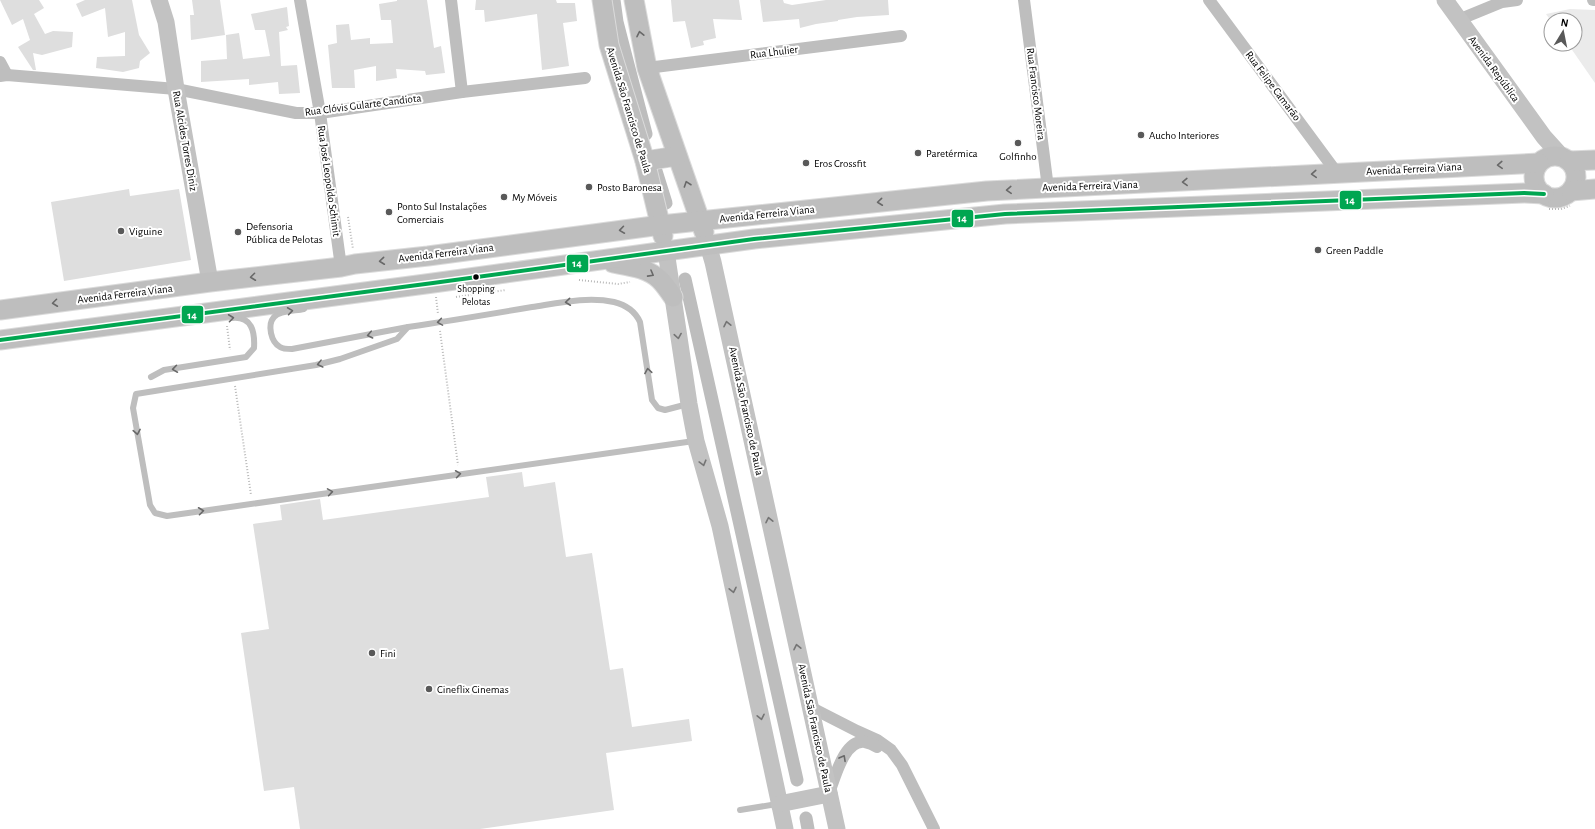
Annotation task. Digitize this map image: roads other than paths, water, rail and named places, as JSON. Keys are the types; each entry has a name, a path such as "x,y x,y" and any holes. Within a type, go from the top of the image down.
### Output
{"main road":[{"name":"Avenida São Francisco de Paula","path":"602,0 609,45 644,158 666,251"},
{"name":"Avenida São Francisco de Paula","path":"634,0 648,68 708,245"},
{"path":"644,158 676,152"},
{"path":"1544,194 1536,186 1534,174 1555,160 1574,168 1576,180 1571,191"},
{"name":"Avenida Ferreira Viana","path":"0,310 661,225 987,191 1193,182 1555,160 1595,160"},
{"path":"0,340 357,296 708,245 1005,214 1524,193 1544,194 1555,198 1561,197 1571,191 1595,189"},
{"path":"600,261 635,266 648,272 659,279 674,297"}],"street":[{"name":"Rua Alcides Torres Diniz","path":"159,0 166,22 176,89 210,282"},
{"name":"Rua José Leopoldo Schimit","path":"300,0 320,113 341,267"},
{"path":"451,0 462,92"},
{"name":"Rua Francisco Moreira","path":"1024,0 1048,188"},
{"name":"Rua Felipe Camarão","path":"1209,0 1337,173"},
{"name":"Avenida República","path":"1444,0 1544,137 1555,160"},
{"path":"1458,20 1502,2 1517,0"},
{"name":"Rua Lhulier","path":"648,68 901,36"},
{"path":"0,62 3,76"},
{"name":"Rua Clóvis Gularte Candiota","path":"3,76 176,89 296,113 320,113 462,92 585,78"},
{"name":"Avenida São Francisco de Paula","path":"708,245 714,262 810,707 823,796 837,829"},
{"name":"Avenida São Francisco de Paula","path":"666,251 689,404 696,440 720,526 783,803 784,829"},
{"path":"810,707 884,744 896,756 902,765 934,829"},
{"path":"783,803 823,796 846,753 861,742 884,750 902,765"}],"lane":[{"path":"312,308 280,313 274,316 270,323 272,337 275,344 281,348 292,349 408,327 580,301 606,301 624,305 636,314 640,322 652,400 658,408 665,410 689,404"},
{"path":"151,377 164,370 246,357 254,348 254,337 250,323 246,320 238,318 225,322"},
{"path":"408,327 397,340 340,359 316,365 136,394 133,408 150,505 155,513 167,516 545,463 696,440"},
{"path":"96,328 117,332"},
{"path":"740,810 783,803"}],"waterway":[{"path":"614,0 617,22 646,134"},
{"path":"656,171 666,203"},
{"path":"685,279 797,780"},
{"path":"806,818 808,829"}],"place":[{"name":"Aucho Interiores","path":"1141,135"},
{"name":"Golfinho","path":"1018,143"},
{"name":"Paretérmica","path":"918,153"},
{"name":"Eros Crossfit","path":"806,163"},
{"name":"Posto Baronesa","path":"589,187"},
{"name":"My Móveis","path":"504,197"},
{"name":"Ponto Sul Instalações Comerciais","path":"389,212"},
{"name":"Viguine","path":"121,231"},
{"name":"Defensoria Pública de Pelotas","path":"238,232"},
{"name":"Green Paddle","path":"1318,250"},
{"name":"Shopping Pelotas","path":"476,277"},
{"name":"Fini","path":"372,653"},
{"name":"Cineflix Cinemas","path":"429,689"}]}
